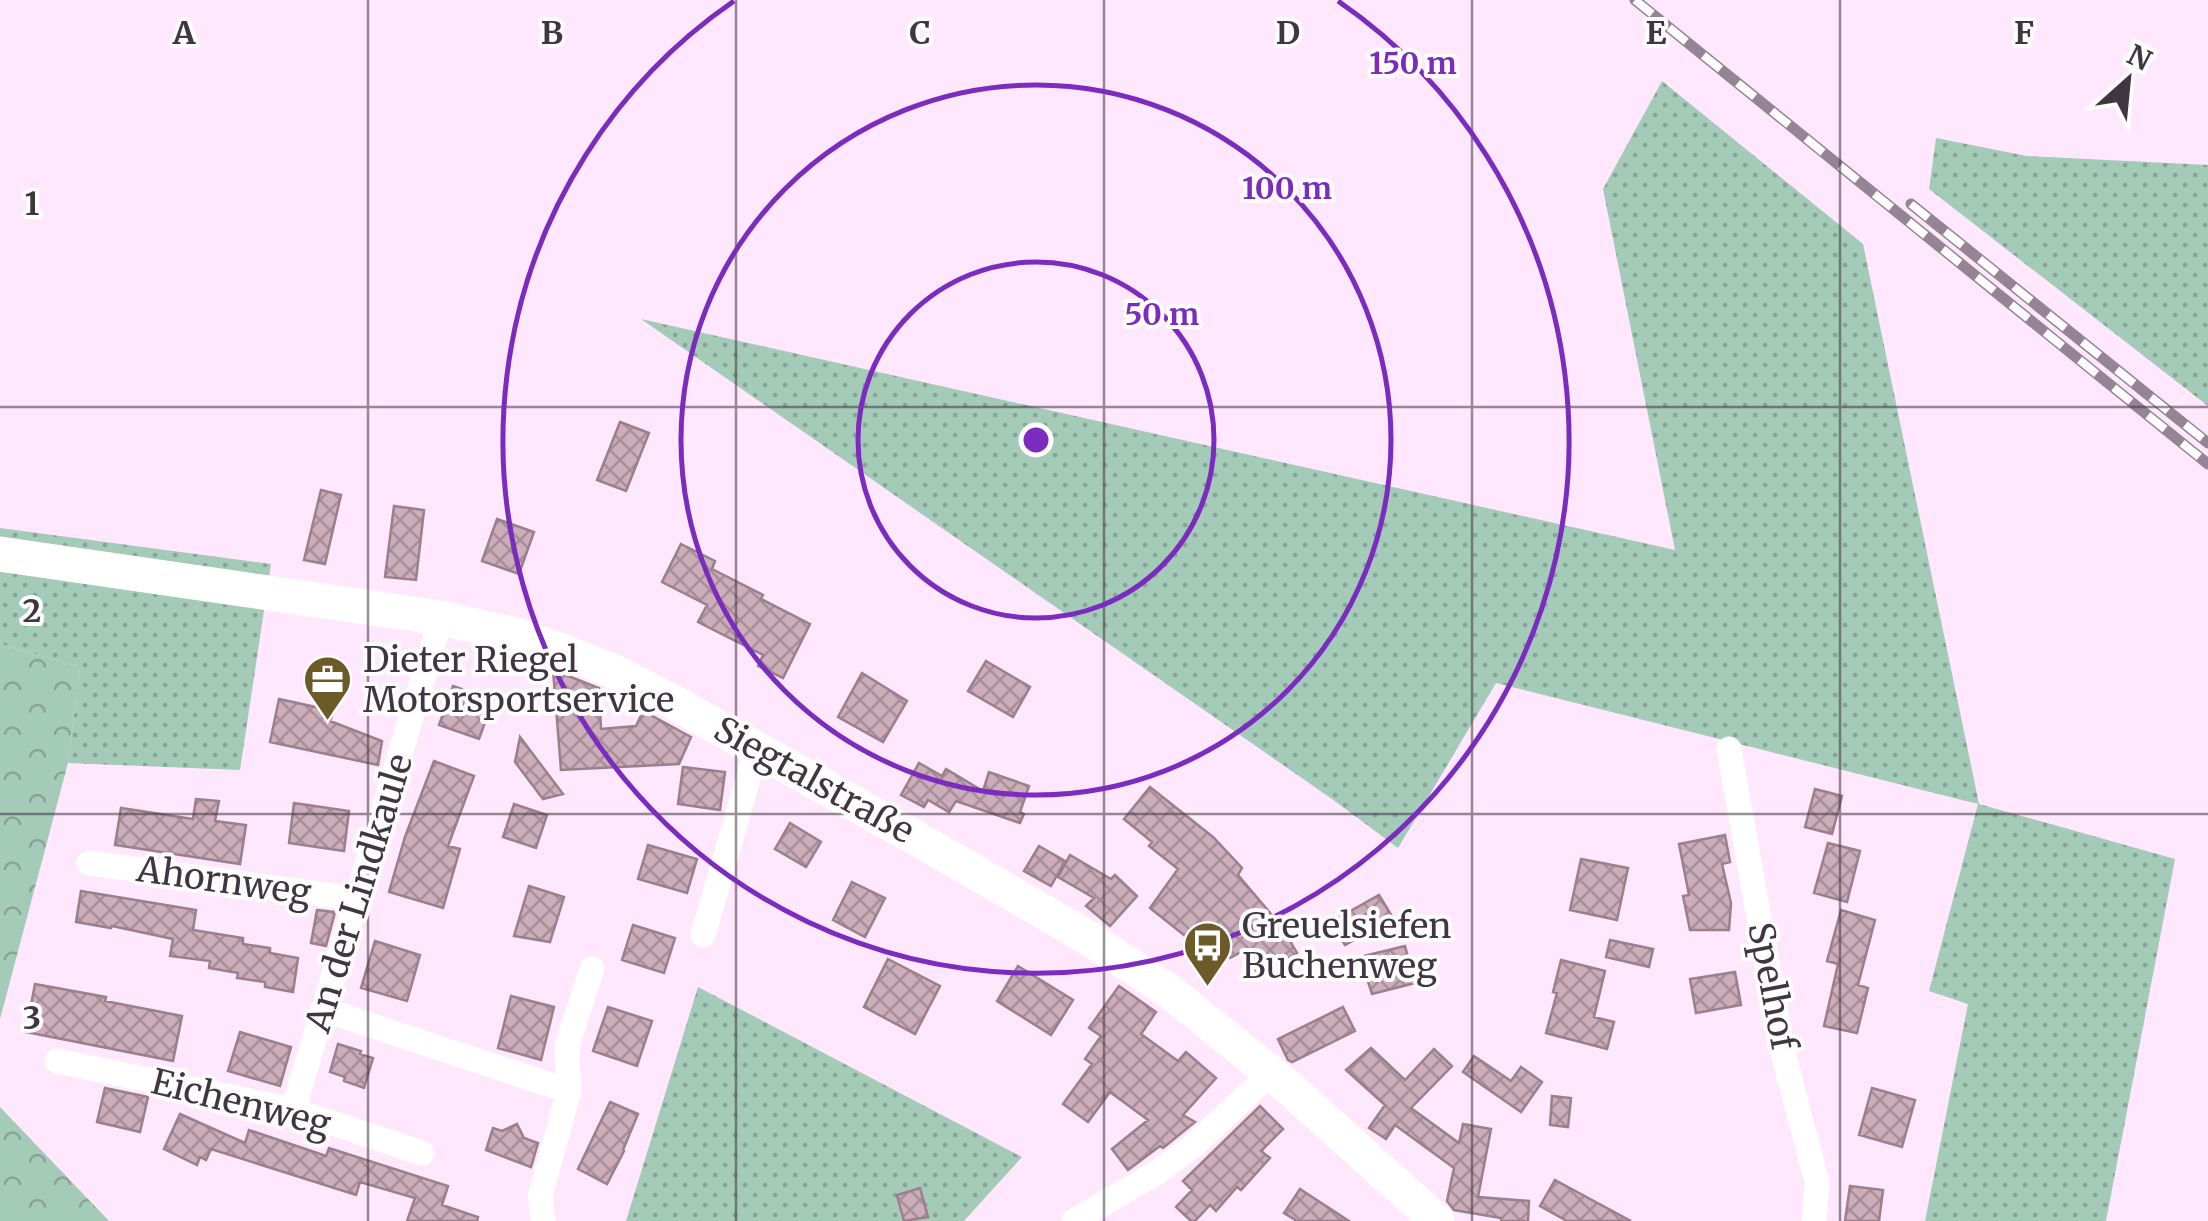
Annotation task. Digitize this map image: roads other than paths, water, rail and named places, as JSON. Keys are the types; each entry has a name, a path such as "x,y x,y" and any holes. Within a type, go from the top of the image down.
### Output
{"main road":[{"name":"Siegtalstraße","path":"0,554 441,618 516,635 597,665 757,748 1087,937 1169,991 1271,1073 1438,1221"}],"street":[{"name":"An der Lindkaule","path":"294,1110 441,618"},
{"path":"703,934 757,748"},
{"name":"Spelhof","path":"1729,749 1783,1053 1816,1182 1814,1221"},
{"name":"Ahornweg","path":"90,863 358,899"},
{"path":"543,1220 540,1196 569,1091 567,1046 592,969"},
{"path":"325,1010 569,1091"},
{"name":"Eichenweg","path":"57,1061 294,1110 422,1154"},
{"path":"1074,1221 1159,1171 1193,1146 1271,1073"}],"railway":[{"path":"1635,0 2208,464"},
{"path":"1911,204 2208,443"}],"place":[{"name":"Dieter Riegel Motorsportservice","path":"328,722"},
{"name":"Greuelsiefen Buchenweg","path":"1207,988"}]}
